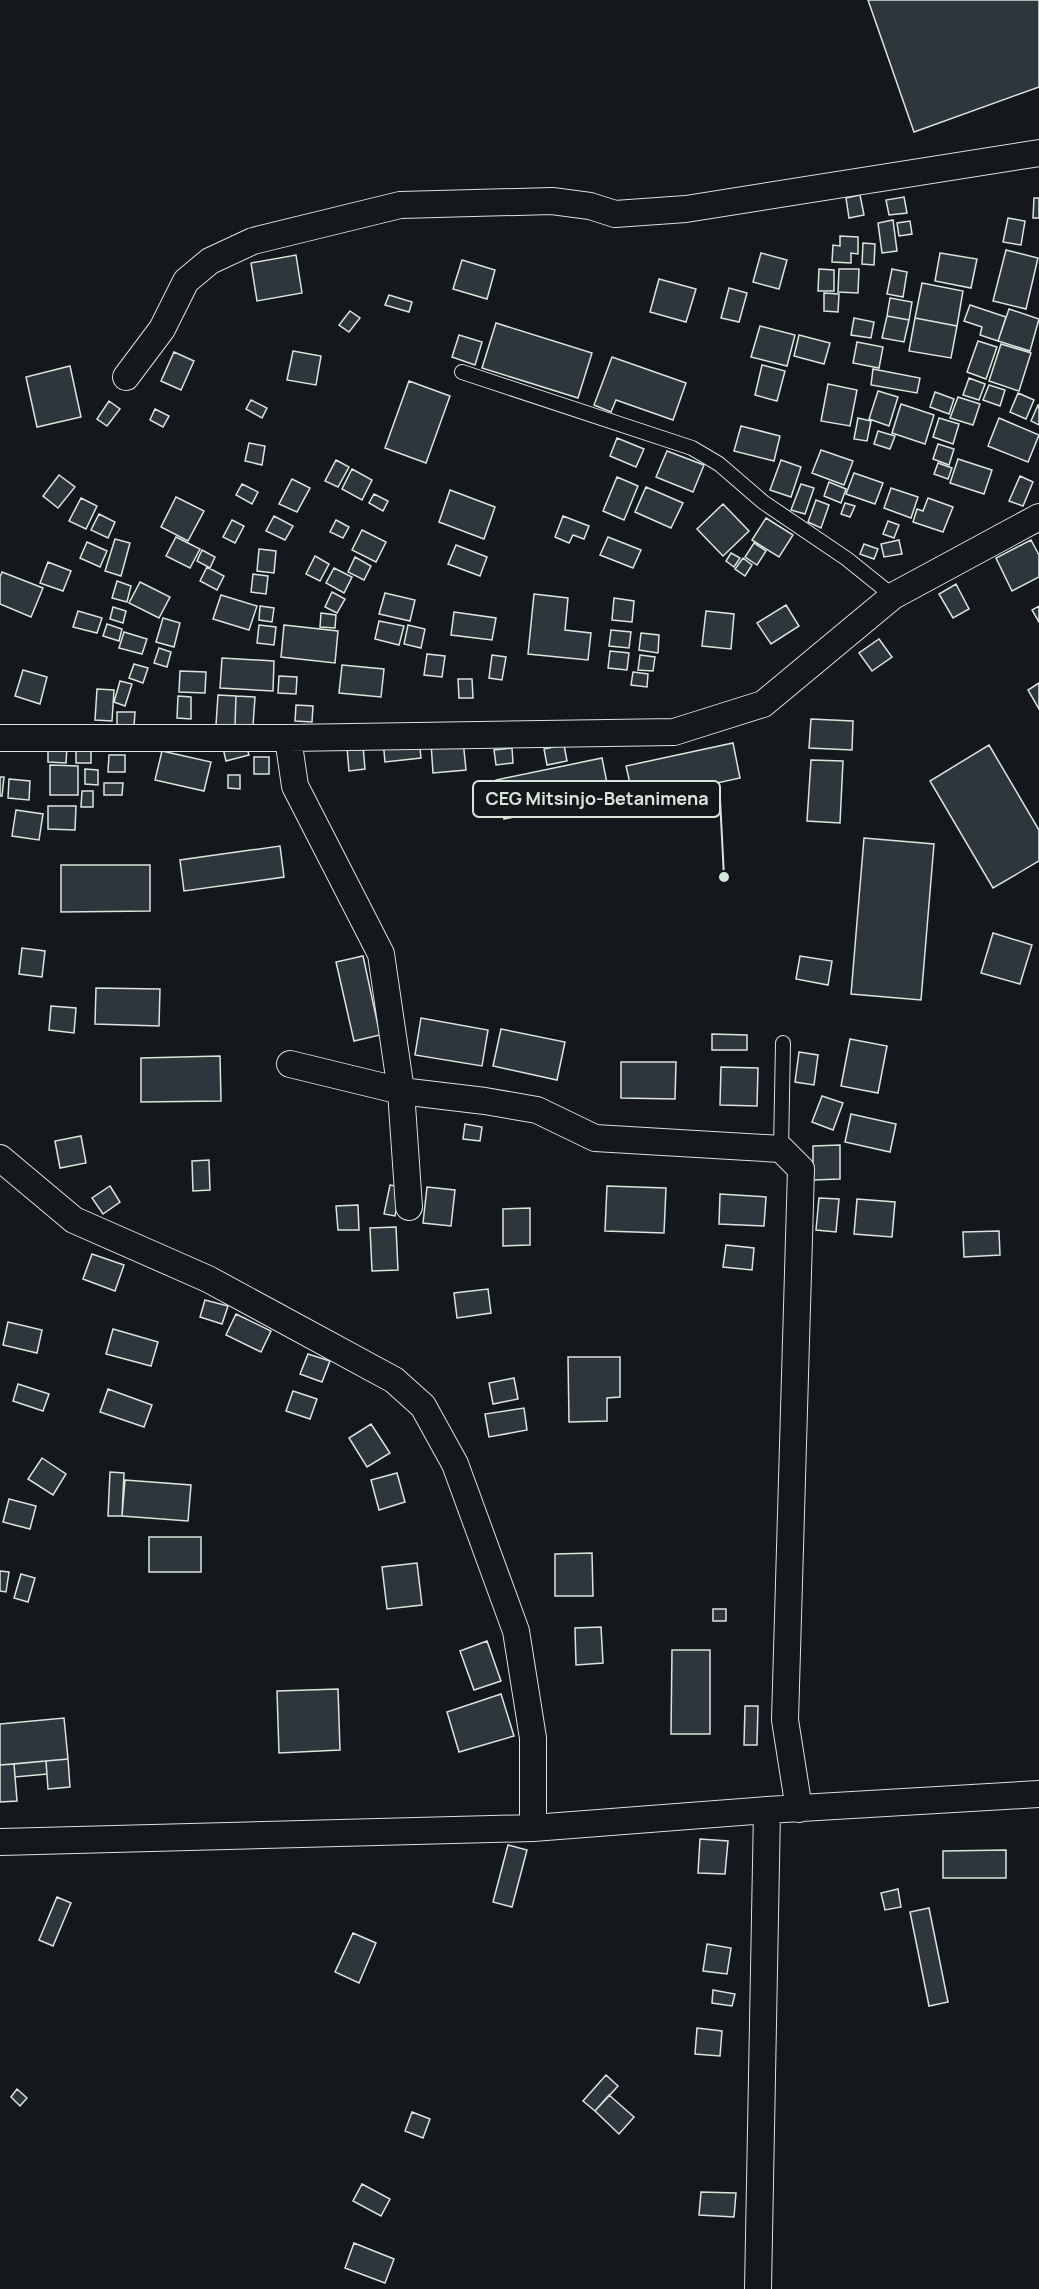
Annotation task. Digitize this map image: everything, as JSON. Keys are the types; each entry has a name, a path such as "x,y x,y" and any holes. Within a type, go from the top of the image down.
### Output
{"street":[{"path":"126,376 162,329 186,281 210,261 254,241 400,205 552,201 590,206 615,214 686,209 1039,153"},
{"path":"0,738 288,738 674,732 763,704 893,596 1039,517"},
{"path":"288,738 295,786 381,954 401,1091 409,1207"},
{"path":"290,1064 401,1091 537,1110 595,1138 781,1149 801,1169 785,1720 799,1809"},
{"path":"0,1158 74,1220 208,1279 394,1380 423,1407 454,1464 516,1631 533,1738 533,1828"},
{"path":"0,1842 533,1828 767,1810 1039,1794"},
{"path":"758,2289 767,1810"}],"lane":[{"path":"462,372 692,448 719,464 764,502 847,559 893,596"},
{"path":"781,1149 783,1043"}],"building":[{"path":"868,0 1039,0 1039,87 914,132"},
{"path":"860,195 864,215 849,218 846,198"},
{"path":"904,197 907,213 889,215 886,200"},
{"path":"1034,198 1039,198 1039,218 1033,218"},
{"path":"1008,218 1025,221 1021,245 1003,242"},
{"path":"893,220 897,251 882,253 878,223"},
{"path":"910,221 912,234 899,236 897,223"},
{"path":"840,236 858,237 858,254 851,253 851,263 832,262 833,245 840,246"},
{"path":"863,243 875,244 874,265 862,264"},
{"path":"1006,250 1038,258 1026,309 993,301"},
{"path":"761,253 787,260 779,289 753,282"},
{"path":"940,253 977,259 971,288 935,281"},
{"path":"296,255 302,293 257,301 251,263"},
{"path":"462,260 495,270 487,299 453,289"},
{"path":"819,269 834,270 834,291 818,291"},
{"path":"839,269 859,269 858,293 838,292"},
{"path":"892,269 907,272 903,297 887,294"},
{"path":"659,279 696,289 686,322 650,312"},
{"path":"922,283 963,291 957,326 915,318"},
{"path":"729,288 747,293 739,322 721,318"},
{"path":"824,293 839,294 838,312 824,311"},
{"path":"389,295 412,302 409,312 385,305"},
{"path":"890,298 912,302 909,320 887,316"},
{"path":"970,305 1006,317 998,341 980,335 982,327 964,321"},
{"path":"1009,309 1039,319 1030,351 998,341"},
{"path":"350,311 360,318 349,332 339,325"},
{"path":"887,316 909,320 904,342 882,338"},
{"path":"854,318 874,322 871,338 851,335"},
{"path":"915,318 957,326 951,358 909,351"},
{"path":"496,323 592,353 578,398 482,368"},
{"path":"760,326 795,335 787,366 751,357"},
{"path":"459,335 482,342 475,365 452,357"},
{"path":"799,335 830,343 824,364 794,356"},
{"path":"978,341 997,347 986,379 967,372"},
{"path":"857,342 883,347 879,368 853,363"},
{"path":"1001,344 1031,353 1019,391 989,381"},
{"path":"293,351 321,356 316,385 287,380"},
{"path":"174,352 194,361 181,390 161,381"},
{"path":"612,357 686,383 673,420 616,400 611,412 594,405"},
{"path":"762,365 785,371 777,401 755,395"},
{"path":"70,366 81,417 37,427 26,377"},
{"path":"873,369 920,378 917,393 871,385"},
{"path":"969,378 985,384 979,400 963,395"},
{"path":"409,381 450,396 426,463 385,448"},
{"path":"828,384 857,390 850,426 821,421"},
{"path":"989,385 1005,390 1000,406 983,400"},
{"path":"878,391 898,397 889,426 869,419"},
{"path":"935,392 954,399 949,414 930,407"},
{"path":"1018,393 1034,400 1026,419 1010,412"},
{"path":"958,397 980,404 973,425 950,418"},
{"path":"251,400 267,408 262,418 246,409"},
{"path":"109,401 120,409 107,426 97,419"},
{"path":"901,404 934,415 925,444 892,433"},
{"path":"1039,405 1039,425 1031,421"},
{"path":"155,409 169,416 163,427 150,420"},
{"path":"858,418 871,421 867,441 854,439"},
{"path":"939,418 959,424 953,444 933,437"},
{"path":"999,418 1039,435 1028,462 988,446"},
{"path":"741,426 780,436 774,461 734,451"},
{"path":"878,431 895,436 890,449 874,444"},
{"path":"617,438 644,449 636,467 610,456"},
{"path":"249,443 265,446 262,465 245,461"},
{"path":"938,444 954,449 949,465 933,459"},
{"path":"821,450 853,461 844,485 812,473"},
{"path":"667,451 704,465 693,492 656,477"},
{"path":"958,459 992,470 984,494 950,483"},
{"path":"336,460 349,467 338,487 325,481"},
{"path":"781,460 801,467 791,497 770,490"},
{"path":"938,463 952,468 948,479 934,474"},
{"path":"352,469 372,480 362,500 342,489"},
{"path":"854,473 883,483 875,504 846,494"},
{"path":"59,475 75,487 58,508 43,496"},
{"path":"1020,476 1033,482 1023,506 1009,501"},
{"path":"617,477 638,486 624,520 603,511"},
{"path":"292,479 310,488 297,512 279,504"},
{"path":"829,482 846,489 841,503 824,496"},
{"path":"242,484 258,492 252,504 236,495"},
{"path":"801,484 814,488 805,514 791,510"},
{"path":"646,487 683,503 671,528 635,512"},
{"path":"891,488 918,497 911,518 884,508"},
{"path":"450,490 495,507 484,539 439,522"},
{"path":"374,494 388,501 383,511 369,503"},
{"path":"176,497 204,511 188,541 161,527"},
{"path":"81,498 97,506 86,529 69,521"},
{"path":"928,498 953,507 943,532 913,522 917,509 923,511"},
{"path":"816,500 829,505 821,528 808,522"},
{"path":"845,503 855,506 850,517 841,514"},
{"path":"723,504 749,531 723,556 697,529"},
{"path":"99,514 115,522 108,538 91,530"},
{"path":"274,516 293,526 285,540 266,531"},
{"path":"563,516 589,526 584,539 573,535 569,543 555,537"},
{"path":"766,518 793,535 779,557 752,540"},
{"path":"232,520 244,526 235,543 223,537"},
{"path":"336,520 349,527 343,538 330,532"},
{"path":"888,521 899,525 894,538 883,534"},
{"path":"362,530 386,542 376,562 352,550"},
{"path":"176,537 200,549 190,568 166,556"},
{"path":"608,537 641,550 633,568 600,555"},
{"path":"115,539 130,543 121,576 105,571"},
{"path":"899,540 902,554 884,557 881,544"},
{"path":"1031,540 1039,555 1039,577 1012,591 996,558"},
{"path":"87,542 107,551 100,567 80,558"},
{"path":"754,543 766,551 757,565 745,557"},
{"path":"864,544 878,549 874,559 860,554"},
{"path":"456,545 487,557 480,576 448,564"},
{"path":"259,549 276,551 274,573 257,571"},
{"path":"202,550 215,557 210,568 197,561"},
{"path":"731,553 740,558 734,567 726,561"},
{"path":"315,556 329,564 320,581 306,574"},
{"path":"355,557 371,566 364,580 348,572"},
{"path":"743,558 752,565 745,576 735,569"},
{"path":"48,562 71,571 63,591 40,583"},
{"path":"207,567 224,576 217,590 200,581"},
{"path":"334,568 352,577 344,593 326,583"},
{"path":"2,572 43,588 31,617 0,604"},
{"path":"253,574 268,576 266,594 251,592"},
{"path":"117,581 131,586 127,602 112,598"},
{"path":"140,582 170,597 159,618 129,603"},
{"path":"956,584 969,609 953,618 939,594"},
{"path":"332,592 345,599 337,613 325,607"},
{"path":"385,593 415,600 410,621 379,614"},
{"path":"534,594 568,598 565,630 591,633 588,660 528,654"},
{"path":"221,595 257,606 249,630 213,619"},
{"path":"614,598 634,601 632,622 612,620"},
{"path":"786,605 799,626 771,644 757,623"},
{"path":"260,606 274,608 272,622 259,620"},
{"path":"1039,606 1039,622 1032,610"},
{"path":"113,607 126,611 123,623 110,619"},
{"path":"78,611 102,618 97,633 73,627"},
{"path":"706,611 734,614 731,649 702,646"},
{"path":"454,612 496,618 492,640 451,635"},
{"path":"321,613 336,615 335,628 320,627"},
{"path":"163,618 180,623 174,647 156,642"},
{"path":"379,621 404,626 399,645 375,639"},
{"path":"107,624 122,629 119,641 103,636"},
{"path":"259,625 276,627 274,645 257,643"},
{"path":"284,625 338,631 335,663 281,657"},
{"path":"408,625 425,629 421,648 404,644"},
{"path":"611,630 631,632 629,648 609,646"},
{"path":"124,632 147,639 142,654 119,648"},
{"path":"641,633 659,635 658,653 639,650"},
{"path":"879,639 892,657 872,671 859,653"},
{"path":"159,648 171,652 167,667 154,663"},
{"path":"610,651 629,653 627,670 608,668"},
{"path":"427,654 445,656 442,677 424,675"},
{"path":"492,655 506,657 502,680 489,678"},
{"path":"640,655 655,657 653,671 638,670"},
{"path":"222,658 274,661 273,691 220,688"},
{"path":"134,664 148,668 143,683 129,678"},
{"path":"342,665 384,669 381,697 339,693"},
{"path":"23,670 47,677 40,704 15,696"},
{"path":"180,671 206,672 205,693 179,692"},
{"path":"633,672 648,674 647,687 631,685"},
{"path":"279,676 297,677 296,694 278,693"},
{"path":"458,679 472,679 473,698 459,698"},
{"path":"120,681 132,684 125,706 114,702"},
{"path":"1039,683 1039,709 1028,690"},
{"path":"97,689 114,690 112,721 95,720"},
{"path":"218,695 236,696 235,726 216,725"},
{"path":"178,696 191,697 191,719 177,718"},
{"path":"236,696 255,697 253,726 235,726"},
{"path":"296,705 313,706 312,722 295,721"},
{"path":"117,712 135,712 134,726 117,725"},
{"path":"811,719 853,721 852,750 809,748"},
{"path":"419,738 421,758 385,762 383,741"},
{"path":"463,740 466,770 433,773 431,743"},
{"path":"245,741 249,755 226,761 223,748"},
{"path":"733,743 740,778 634,801 626,766"},
{"path":"564,745 567,761 547,765 544,749"},
{"path":"989,745 1039,830 1039,861 993,888 930,781"},
{"path":"48,746 67,747 66,763 48,762"},
{"path":"363,746 365,769 349,771 347,748"},
{"path":"76,747 91,747 91,763 76,763"},
{"path":"512,748 513,763 496,765 494,750"},
{"path":"162,751 211,762 204,791 155,780"},
{"path":"109,755 125,755 125,772 108,772"},
{"path":"254,757 269,757 269,774 254,774"},
{"path":"602,758 610,798 504,819 496,780"},
{"path":"811,760 843,761 840,823 807,821"},
{"path":"50,765 78,766 78,795 50,795"},
{"path":"85,769 98,770 98,785 85,784"},
{"path":"228,775 240,775 240,789 228,788"},
{"path":"0,777 4,777 2,796 0,796"},
{"path":"9,779 30,781 29,800 8,798"},
{"path":"104,783 123,783 122,795 104,795"},
{"path":"82,791 93,791 93,807 81,807"},
{"path":"48,806 76,806 75,830 48,829"},
{"path":"16,810 43,814 39,840 12,836"},
{"path":"864,838 934,844 921,1000 851,994"},
{"path":"280,846 284,877 184,891 180,860"},
{"path":"61,865 150,865 150,911 61,912"},
{"path":"993,933 1032,945 1020,984 981,973"},
{"path":"22,948 45,951 42,977 19,974"},
{"path":"363,956 380,1035 354,1041 336,962"},
{"path":"800,956 832,961 828,985 796,979"},
{"path":"96,988 160,989 159,1026 95,1024"},
{"path":"51,1006 76,1008 74,1033 49,1030"},
{"path":"421,1018 488,1030 482,1066 415,1055"},
{"path":"501,1029 565,1042 557,1080 493,1066"},
{"path":"712,1034 747,1035 747,1050 712,1050"},
{"path":"850,1039 887,1046 878,1093 841,1086"},
{"path":"799,1052 818,1055 814,1085 795,1082"},
{"path":"220,1056 221,1101 141,1102 141,1058"},
{"path":"621,1062 676,1062 675,1099 621,1098"},
{"path":"721,1067 758,1068 757,1106 720,1105"},
{"path":"822,1096 843,1103 833,1130 812,1122"},
{"path":"851,1114 896,1124 890,1152 845,1142"},
{"path":"465,1124 482,1127 480,1141 463,1139"},
{"path":"81,1136 86,1163 60,1168 55,1141"},
{"path":"840,1145 840,1179 813,1180 813,1146"},
{"path":"209,1160 210,1190 193,1191 192,1161"},
{"path":"390,1185 401,1187 395,1216 384,1214"},
{"path":"110,1186 120,1202 103,1214 92,1198"},
{"path":"607,1186 666,1188 664,1233 605,1231"},
{"path":"427,1187 455,1190 451,1226 423,1223"},
{"path":"720,1194 766,1197 764,1226 719,1224"},
{"path":"819,1198 839,1199 836,1232 816,1230"},
{"path":"857,1199 895,1202 892,1237 854,1234"},
{"path":"358,1205 359,1230 338,1230 336,1206"},
{"path":"530,1208 530,1245 503,1246 503,1209"},
{"path":"396,1227 398,1270 372,1271 370,1228"},
{"path":"999,1231 1000,1255 964,1257 963,1232"},
{"path":"726,1245 754,1248 752,1270 723,1267"},
{"path":"92,1254 124,1265 115,1291 83,1279"},
{"path":"488,1289 491,1313 457,1318 454,1293"},
{"path":"205,1300 228,1306 222,1324 200,1317"},
{"path":"236,1314 271,1331 261,1352 226,1335"},
{"path":"8,1322 42,1330 37,1353 3,1345"},
{"path":"113,1329 158,1342 151,1366 106,1354"},
{"path":"308,1354 330,1361 322,1382 300,1374"},
{"path":"568,1357 620,1357 620,1397 607,1398 607,1421 569,1422"},
{"path":"514,1378 518,1399 493,1404 489,1383"},
{"path":"18,1384 49,1394 43,1411 13,1401"},
{"path":"108,1389 152,1405 144,1427 100,1412"},
{"path":"293,1391 317,1399 310,1419 286,1411"},
{"path":"524,1408 527,1430 489,1437 485,1414"},
{"path":"371,1424 390,1453 367,1467 349,1438"},
{"path":"42,1458 66,1474 53,1495 28,1479"},
{"path":"110,1472 124,1473 122,1516 108,1516"},
{"path":"397,1473 405,1502 379,1510 371,1480"},
{"path":"125,1480 191,1485 188,1521 122,1516"},
{"path":"9,1499 36,1506 30,1529 3,1522"},
{"path":"149,1537 201,1537 201,1572 149,1572"},
{"path":"592,1553 593,1596 555,1596 555,1554"},
{"path":"417,1563 422,1605 387,1609 382,1567"},
{"path":"0,1571 9,1572 6,1592 0,1591"},
{"path":"21,1574 35,1578 28,1602 14,1598"},
{"path":"713,1609 726,1609 726,1621 713,1621"},
{"path":"601,1627 603,1663 576,1665 575,1628"},
{"path":"487,1641 501,1681 474,1690 460,1651"},
{"path":"672,1650 710,1650 710,1734 671,1734"},
{"path":"338,1689 340,1750 279,1753 277,1691"},
{"path":"501,1694 514,1736 459,1752 447,1712"},
{"path":"745,1706 758,1706 757,1745 744,1745"},
{"path":"64,1718 68,1759 0,1765 0,1724"},
{"path":"68,1759 70,1787 48,1789 46,1761"},
{"path":"46,1761 47,1774 15,1777 14,1764"},
{"path":"14,1764 17,1801 0,1802 0,1765"},
{"path":"700,1839 728,1841 725,1874 698,1873"},
{"path":"508,1845 527,1850 512,1907 493,1902"},
{"path":"1006,1850 1006,1878 943,1878 943,1851"},
{"path":"898,1889 901,1907 885,1910 881,1893"},
{"path":"57,1897 71,1903 53,1946 39,1940"},
{"path":"929,1908 948,2002 929,2006 910,1912"},
{"path":"353,1933 376,1943 359,1983 335,1972"},
{"path":"707,1944 731,1948 727,1974 703,1971"},
{"path":"713,1990 735,1994 732,2006 712,2003"},
{"path":"697,2028 722,2031 720,2056 695,2054"},
{"path":"606,2075 618,2086 595,2111 583,2101"},
{"path":"17,2089 27,2098 20,2106 11,2097"},
{"path":"609,2095 634,2117 619,2134 595,2111"},
{"path":"412,2112 430,2119 423,2138 405,2131"},
{"path":"362,2184 390,2199 381,2216 353,2201"},
{"path":"701,2192 736,2193 734,2217 699,2215"},
{"path":"354,2243 394,2259 385,2283 345,2268"}],"place":[{"name":"CEG Mitsinjo-Betanimena","path":"724,877"}]}
